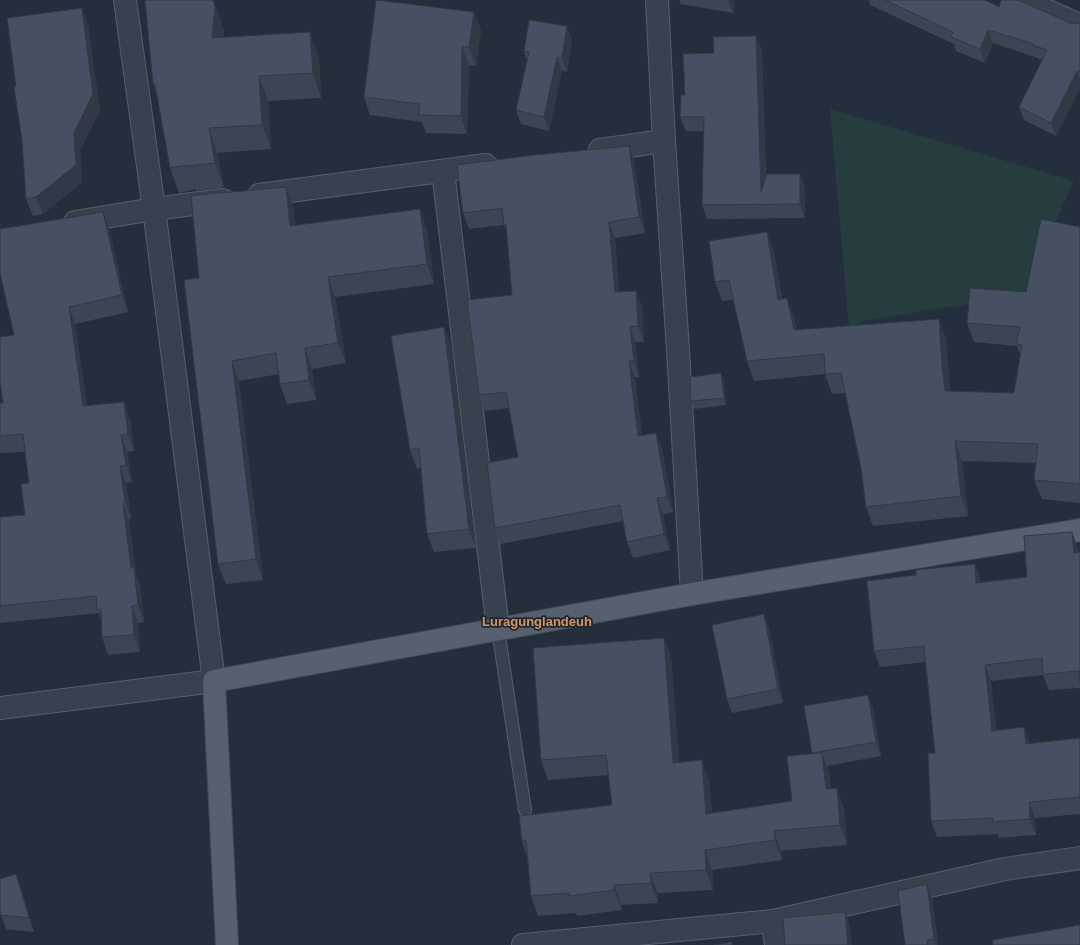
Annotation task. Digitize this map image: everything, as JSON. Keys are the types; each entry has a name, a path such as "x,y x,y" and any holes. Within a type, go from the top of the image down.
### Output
{"main road":[{"path":"227,945 214,681 692,594 1080,530"}],"street":[{"path":"0,708 214,681 154,209 125,0"},
{"path":"657,0 664,141 692,594"},
{"path":"1024,0 1080,25"},
{"path":"577,153 664,141"},
{"path":"54,225 154,209 506,163"},
{"path":"443,171 498,629"},
{"path":"523,945 773,921 1005,870 1080,858"},
{"path":"773,921 776,945"}],"lane":[{"path":"498,629 525,810"}],"green space":[{"path":"830,109 1074,181 1023,295 864,320 849,329"}],"building":[{"path":"145,0 213,0 215,6 212,38 310,32 313,73 259,76 262,125 209,128 215,163 170,168 155,84 153,84"},
{"path":"376,0 474,12 469,47 462,47 461,116 419,115 419,104 364,97"},
{"path":"885,0 985,0 999,7 1001,0 1018,0 1070,23 1080,23 1080,72 1077,71 1051,123 1019,107 1047,50 1033,45 1034,44 988,30 980,49 951,37 953,32"},
{"path":"82,8 93,94 74,133 76,165 36,197 26,199 22,140 14,87 16,86 7,18"},
{"path":"529,20 567,26 562,58 557,57 544,117 516,110 529,52 524,51"},
{"path":"756,36 761,192 767,174 800,174 800,204 702,205 704,117 680,117 681,95 685,95 683,54 714,53 713,37"},
{"path":"629,146 639,217 609,222 615,292 636,291 638,326 630,327 634,361 629,361 638,436 656,433 667,497 657,498 664,534 627,542 620,505 495,528 487,463 518,457 506,392 479,395 467,300 512,295 506,224 504,225 502,208 463,213 457,165 534,155"},
{"path":"286,187 290,226 420,209 427,264 328,277 338,343 305,348 309,380 280,384 276,353 232,361 256,559 218,564 184,280 199,278 191,196"},
{"path":"103,212 122,295 69,307 83,406 124,402 128,434 121,435 126,465 120,466 131,568 134,568 138,605 132,606 134,635 102,637 101,609 97,610 96,596 0,606 0,517 25,515 21,484 29,483 23,434 0,436 0,403 3,403 0,381 0,337 14,335 0,273 0,229"},
{"path":"1041,219 1080,227 1080,484 1034,480 1038,444 955,441 961,496 866,507 861,468 841,373 825,374 824,354 747,361 729,280 715,282 709,241 767,232 778,300 787,298 794,330 939,319 945,391 1014,393 1022,345 1016,344 1020,327 967,323 970,288 1026,292"},
{"path":"444,327 469,529 427,534 419,448 410,450 391,336"},
{"path":"721,373 724,398 691,401 690,377"},
{"path":"1072,532 1074,553 1080,552 1080,683 1079,671 1043,674 1042,658 985,665 992,731 1024,727 1026,744 1080,738 1080,797 1029,802 1030,819 993,822 993,818 931,821 928,753 935,753 924,646 874,651 867,581 916,575 916,570 975,564 976,583 1027,577 1024,536"},
{"path":"764,614 778,689 727,699 712,625"},
{"path":"664,638 673,763 702,760 706,814 792,801 787,756 822,753 826,789 837,788 840,825 774,831 775,840 705,850 706,870 650,873 651,883 614,885 614,890 569,896 569,893 531,896 526,840 522,841 519,816 612,805 606,755 541,760 533,648"},
{"path":"868,695 876,742 812,753 804,706"},
{"path":"16,874 29,918 1,915 0,879"},
{"path":"927,884 934,939 927,940 928,945 905,945 898,891"},
{"path":"845,912 848,945 785,945 783,918"},
{"path":"1080,925 1080,945 993,945 992,940"},
{"path":"732,942 732,945 714,945"}],"district":[{"name":"Luragunglandeuh","path":"537,621"}]}
